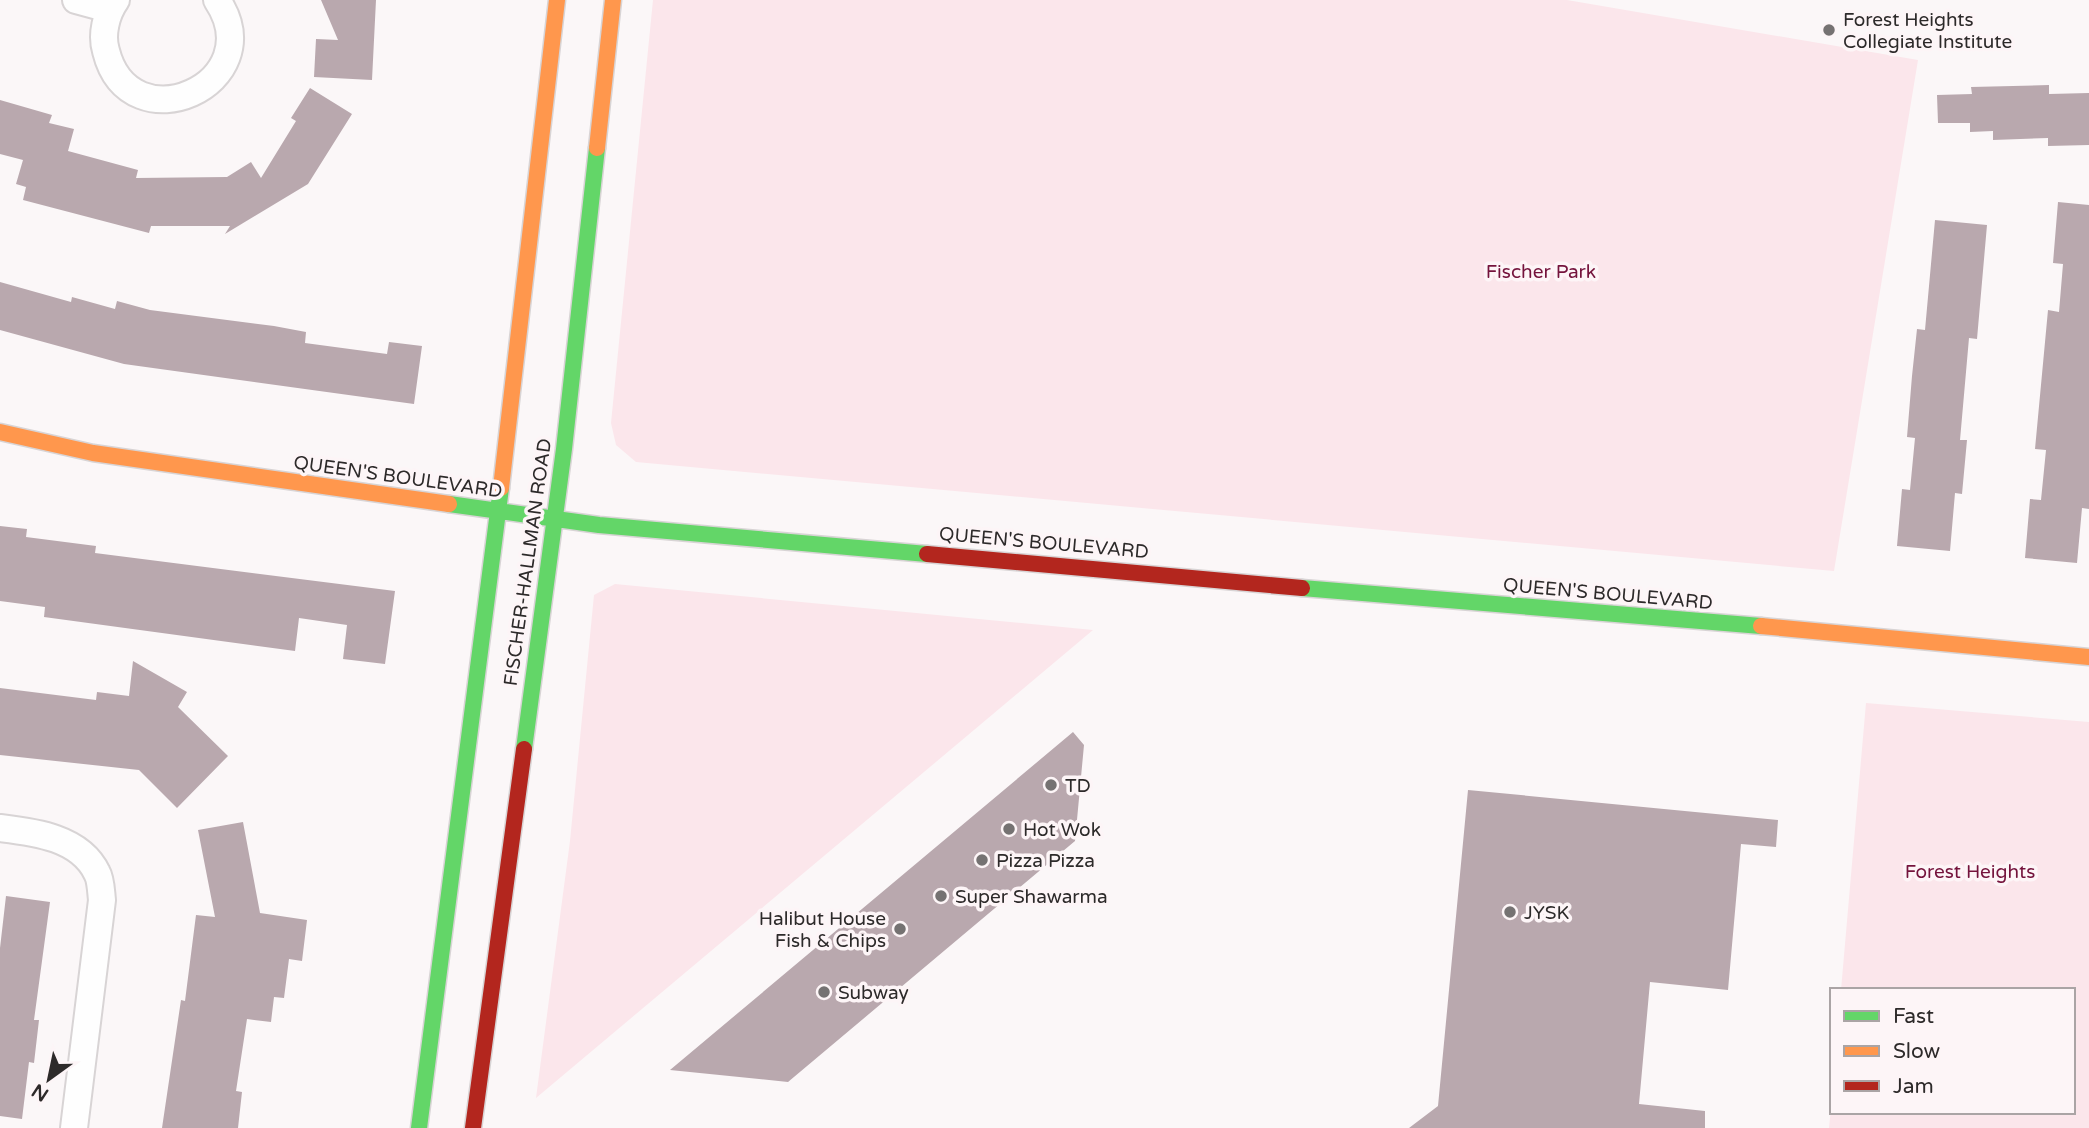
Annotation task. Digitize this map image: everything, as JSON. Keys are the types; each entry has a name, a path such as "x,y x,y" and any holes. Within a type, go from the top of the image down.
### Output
{"main road":[{"name":"FISCHER-HALLMAN ROAD","path":"419,1128 497,513 557,0"},
{"name":"FISCHER-HALLMAN ROAD","path":"473,1128 555,519 613,0"},
{"name":"QUEEN'S BOULEVARD","path":"0,432 93,453 497,513 2089,657"}],"street":[{"path":"76,0 113,5 103,42 108,63 122,83 149,97 179,99 199,92 215,77 227,57 230,35 224,11 217,0"},
{"path":"0,828 39,833 63,842 83,855 97,873 102,900 74,1128"}],"green space":[{"name":"Fischer Park","path":"653,0 1567,0 1918,60 1834,571 636,462 616,445 611,423"},
{"path":"615,584 1093,630 536,1098 570,841 594,595"},
{"name":"Forest Heights","path":"1866,703 2089,722 2089,1128 1829,1128 1830,1114 2075,1114 2075,988 1841,988"}],"building":[{"path":"321,0 376,0 372,80 314,77 316,39 338,40"},
{"path":"2049,85 2049,94 2089,93 2089,145 2048,146 2048,138 1993,140 1993,131 1970,132 1970,123 1938,123 1937,95 1972,94 1971,87"},
{"path":"310,88 352,114 308,184 225,234 230,226 151,226 149,233 23,200 26,187 16,184 23,160 0,154 0,100 52,115 49,123 74,129 68,151 138,170 136,178 227,177 251,162 261,178 296,121 291,118"},
{"path":"2058,202 2089,205 2089,509 2082,508 2077,563 2025,558 2030,499 2041,500 2046,450 2035,449 2048,310 2059,312 2063,264 2053,263"},
{"path":"1935,220 1987,225 1977,339 1969,338 1960,440 1967,440 1962,494 1955,493 1950,551 1897,546 1902,489 1910,490 1915,438 1907,437 1912,376 1917,329 1925,330"},
{"path":"0,282 71,302 72,297 115,309 117,301 150,310 306,332 305,343 387,354 389,342 422,346 414,404 124,364 0,330"},
{"path":"0,526 27,529 26,537 96,546 95,553 395,591 385,664 343,659 347,625 299,618 295,651 44,617 45,607 0,601"},
{"path":"133,661 187,692 178,707 228,756 177,808 139,770 0,755 0,688 96,700 97,692 129,696"},
{"path":"1073,732 1084,745 1075,841 788,1082 670,1070"},
{"path":"1468,790 1778,820 1776,847 1741,844 1728,990 1650,982 1639,1104 1705,1111 1705,1128 1409,1128 1438,1106"},
{"path":"243,822 260,913 307,920 302,961 289,959 284,998 274,997 271,1022 247,1019 236,1091 242,1092 238,1128 162,1128 181,1000 185,1001 196,915 215,917 198,830"},
{"path":"6,896 50,902 34,1020 39,1020 34,1063 29,1062 22,1119 0,1116 0,948"}],"traffic: fast":[{"path":"524,749 564,449 597,148"},
{"path":"419,1128 501,488"},
{"path":"449,504 599,525 927,554"},
{"path":"1302,588 1761,626"}],"traffic: slow":[{"path":"501,488 557,0"},
{"path":"597,148 613,0"},
{"path":"0,432 93,453 449,504"},
{"path":"1761,626 2089,657"}],"traffic: jam":[{"path":"927,554 1302,588"},
{"path":"473,1128 524,749"}],"place":[{"name":"Forest Heights Collegiate Institute","path":"1829,30"},
{"name":"TD","path":"1051,785"},
{"name":"Hot Wok","path":"1009,829"},
{"name":"Pizza Pizza","path":"982,860"},
{"name":"Super Shawarma","path":"941,896"},
{"name":"JYSK","path":"1510,912"},
{"name":"Halibut House Fish & Chips","path":"900,929"},
{"name":"Subway","path":"824,992"}]}
